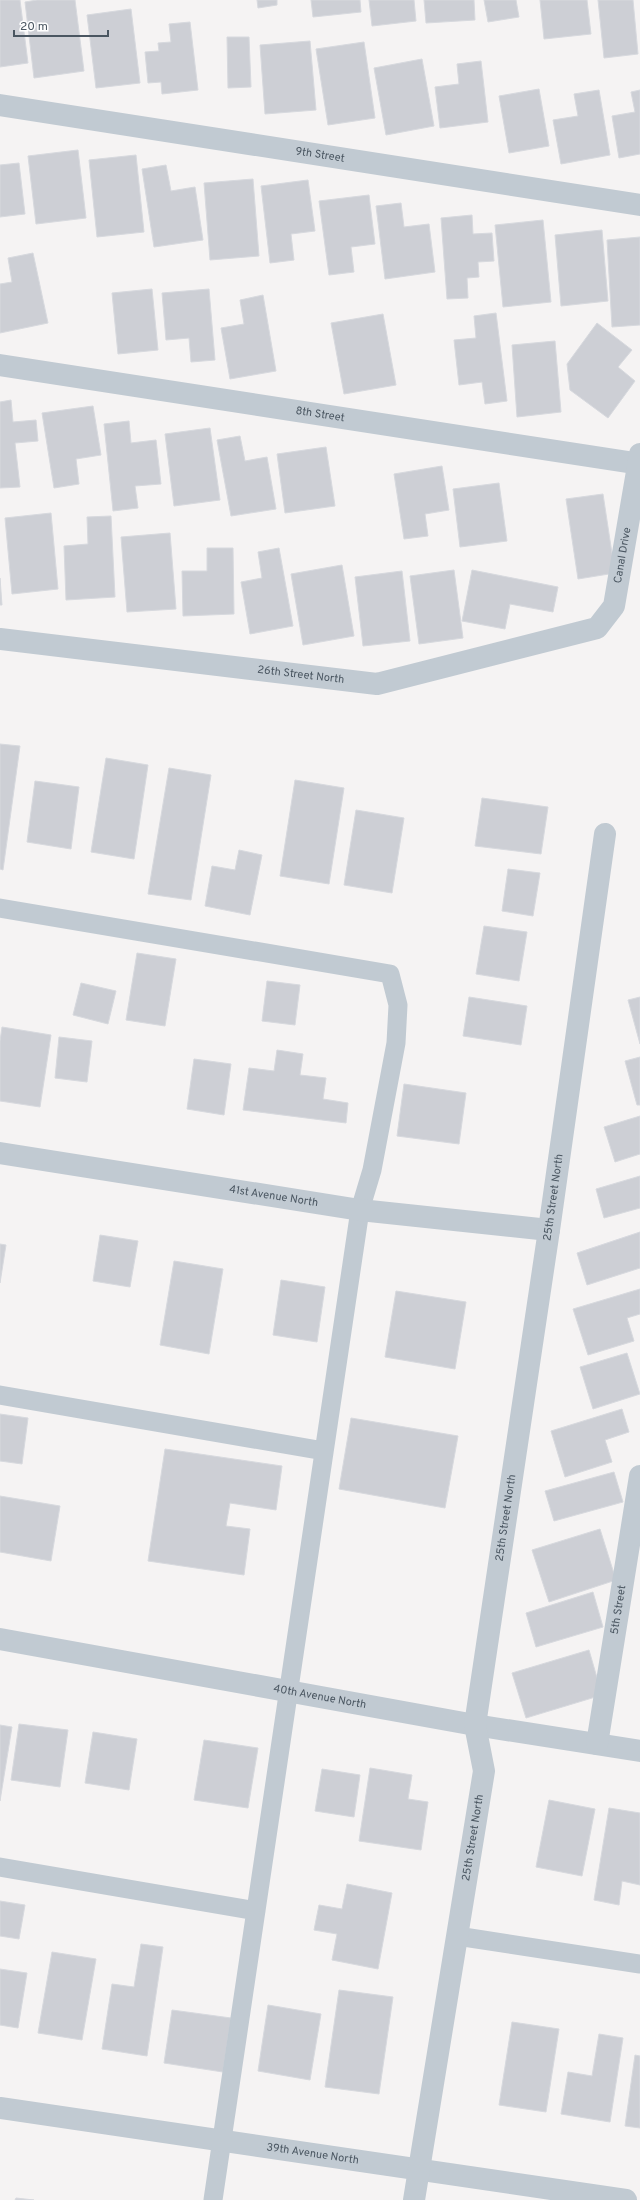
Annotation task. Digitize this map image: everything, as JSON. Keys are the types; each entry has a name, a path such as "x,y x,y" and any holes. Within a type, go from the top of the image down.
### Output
{"street":[{"name":"9th Street","path":"0,105 640,205"},
{"name":"8th Street","path":"0,365 639,461"},
{"name":"Canal Drive","path":"597,628 614,606 639,461"},
{"name":"26th Street North","path":"0,639 377,684 597,628"},
{"name":"25th Street North","path":"414,2200 484,1771 475,1725 549,1230 605,834"},
{"name":"41st Avenue North","path":"0,1154 360,1210 549,1230"},
{"name":"5th Street","path":"597,1744 640,1476"},
{"name":"40th Avenue North","path":"0,1639 475,1725 640,1751"},
{"name":"39th Avenue North","path":"0,2108 626,2200"}],"lane":[{"path":"0,908 390,974 398,1005 396,1043 372,1170 360,1210 213,2200"},
{"path":"0,1395 324,1451"},
{"path":"0,1867 256,1911"},
{"path":"457,1936 640,1964"}],"building":[{"path":"0,0 20,0 28,63 0,67"},
{"path":"37,0 75,0 84,71 34,78 25,2"},
{"path":"257,0 277,0 277,5 258,8"},
{"path":"311,0 360,0 361,12 313,17"},
{"path":"369,0 414,0 416,21 372,26"},
{"path":"424,0 474,0 475,20 426,23"},
{"path":"484,0 516,0 519,17 488,22"},
{"path":"540,0 587,0 591,34 544,39"},
{"path":"598,0 633,0 638,54 604,58"},
{"path":"131,9 140,83 96,88 87,15"},
{"path":"190,22 198,90 162,94 161,82 148,83 145,52 159,51 158,43 171,42 169,24"},
{"path":"227,37 249,37 251,87 228,88"},
{"path":"310,41 316,110 265,114 260,45"},
{"path":"364,42 375,118 328,125 316,49"},
{"path":"422,59 434,126 386,135 374,68"},
{"path":"481,61 488,122 440,128 435,87 459,84 457,64"},
{"path":"539,89 549,146 509,153 499,96"},
{"path":"599,90 610,155 561,164 553,120 578,116 574,94"},
{"path":"640,90 640,154 619,158 612,116 635,112 631,92"},
{"path":"78,150 86,218 36,224 28,156"},
{"path":"136,155 144,232 97,237 89,160"},
{"path":"19,163 25,214 0,217 0,165"},
{"path":"166,165 171,191 195,187 203,240 154,247 142,169"},
{"path":"253,179 259,256 210,260 204,183"},
{"path":"308,180 315,231 291,234 294,260 270,263 261,186"},
{"path":"369,195 375,244 351,247 354,272 329,275 319,201"},
{"path":"401,203 404,227 429,224 435,272 385,279 376,206"},
{"path":"472,215 473,234 492,233 494,261 478,262 479,277 467,278 468,298 447,299 441,218"},
{"path":"543,220 551,302 503,307 495,225"},
{"path":"602,230 608,301 561,306 555,235"},
{"path":"640,237 640,325 612,327 607,240"},
{"path":"33,253 48,323 0,333 0,284 12,282 8,258"},
{"path":"152,289 158,350 118,354 112,293"},
{"path":"209,289 215,360 191,362 189,338 166,340 162,293"},
{"path":"263,295 276,371 230,379 221,328 244,324 240,300"},
{"path":"496,313 507,401 485,404 482,382 459,385 454,340 476,338 474,316"},
{"path":"383,314 396,385 344,394 331,323"},
{"path":"597,323 632,350 618,367 635,381 608,418 570,390 567,364"},
{"path":"555,341 561,412 517,417 512,345"},
{"path":"11,400 13,422 36,420 38,441 15,443 20,487 0,488 0,402"},
{"path":"93,406 101,455 76,459 79,484 54,488 42,413"},
{"path":"129,421 131,443 156,440 161,484 135,486 138,508 113,511 104,424"},
{"path":"210,428 220,500 174,506 165,434"},
{"path":"240,436 245,461 267,457 276,509 231,516 217,440"},
{"path":"326,447 335,506 285,513 277,454"},
{"path":"442,466 449,510 425,514 428,536 404,539 394,474"},
{"path":"499,483 507,541 460,547 453,489"},
{"path":"603,494 615,573 578,579 566,499"},
{"path":"51,513 58,589 12,594 5,518"},
{"path":"111,516 115,597 66,600 64,546 88,544 87,517"},
{"path":"170,533 176,609 127,612 121,537"},
{"path":"207,548 233,548 234,614 183,616 182,571 207,571"},
{"path":"279,548 293,626 250,634 241,582 262,578 258,552"},
{"path":"342,565 354,636 303,645 291,574"},
{"path":"454,570 463,638 419,644 410,576"},
{"path":"472,570 558,587 553,612 510,604 505,629 462,621"},
{"path":"402,571 410,641 363,646 355,577"},
{"path":"0,578 2,605 0,605"},
{"path":"0,744 20,746 3,870 0,869"},
{"path":"106,758 148,765 134,859 91,852"},
{"path":"169,768 211,775 191,900 148,894"},
{"path":"295,780 344,788 329,884 280,876"},
{"path":"35,781 79,787 71,849 27,842"},
{"path":"482,798 548,807 541,854 475,846"},
{"path":"356,810 404,818 392,893 344,885"},
{"path":"239,850 262,855 250,915 205,906 212,866 235,870"},
{"path":"508,869 540,873 533,916 502,911"},
{"path":"484,926 527,932 519,981 476,974"},
{"path":"137,953 176,959 165,1026 126,1020"},
{"path":"267,981 300,985 295,1025 262,1021"},
{"path":"81,983 116,991 108,1024 73,1015"},
{"path":"469,997 527,1006 521,1045 463,1036"},
{"path":"640,997 640,1044 628,1000"},
{"path":"2,1027 51,1035 40,1107 0,1101 0,1041"},
{"path":"59,1037 92,1041 87,1082 55,1078"},
{"path":"277,1050 303,1054 300,1075 326,1078 323,1099 348,1103 346,1123 243,1110 249,1068 274,1071"},
{"path":"640,1057 640,1105 637,1105 625,1061"},
{"path":"194,1059 231,1064 224,1115 187,1109"},
{"path":"404,1084 466,1093 459,1144 397,1136"},
{"path":"640,1116 640,1154 615,1162 604,1127"},
{"path":"640,1176 640,1208 604,1218 596,1189"},
{"path":"640,1232 640,1268 587,1285 577,1253"},
{"path":"100,1235 138,1241 130,1287 93,1281"},
{"path":"0,1244 6,1245 0,1283"},
{"path":"174,1261 223,1269 209,1354 160,1345"},
{"path":"281,1280 325,1287 317,1342 273,1335"},
{"path":"640,1289 640,1314 627,1318 634,1341 588,1355 573,1309"},
{"path":"396,1291 466,1302 455,1369 385,1357"},
{"path":"627,1353 640,1394 593,1409 580,1367"},
{"path":"622,1409 629,1432 605,1440 612,1462 565,1477 551,1431"},
{"path":"0,1414 28,1418 22,1464 0,1461"},
{"path":"351,1418 458,1436 445,1508 339,1489"},
{"path":"165,1449 282,1466 276,1510 230,1503 226,1526 250,1529 244,1575 148,1561"},
{"path":"614,1472 623,1502 554,1521 545,1491"},
{"path":"0,1496 60,1506 51,1561 0,1552"},
{"path":"600,1529 616,1580 549,1602 532,1550"},
{"path":"593,1592 603,1627 536,1647 526,1613"},
{"path":"589,1650 602,1695 526,1718 512,1673"},
{"path":"19,1724 68,1730 60,1787 11,1780"},
{"path":"0,1725 12,1727 0,1801"},
{"path":"93,1732 137,1739 129,1790 85,1783"},
{"path":"204,1740 258,1748 248,1808 194,1800"},
{"path":"370,1768 412,1775 408,1799 428,1802 421,1850 359,1841"},
{"path":"322,1769 360,1775 354,1817 315,1811"},
{"path":"549,1800 595,1809 582,1876 536,1867"},
{"path":"609,1808 640,1813 640,1885 622,1881 619,1905 594,1900"},
{"path":"347,1884 392,1893 378,1969 332,1960 337,1934 314,1930 319,1905 342,1909"},
{"path":"0,1901 25,1905 19,1939 0,1936"},
{"path":"141,1944 163,1947 147,2056 102,2049 112,1984 134,1987"},
{"path":"52,1952 96,1959 82,2040 38,2033"},
{"path":"0,1969 27,1973 18,2028 0,2025"},
{"path":"339,1990 393,1997 379,2094 325,2087"},
{"path":"268,2005 321,2014 310,2080 258,2071"},
{"path":"172,2010 231,2018 223,2072 164,2063"},
{"path":"512,2022 559,2029 546,2112 499,2105"},
{"path":"599,2034 623,2038 610,2122 561,2114 568,2072 592,2076"},
{"path":"635,2055 640,2056 640,2128 625,2126"},
{"path":"16,2198 34,2200 15,2200"}]}
